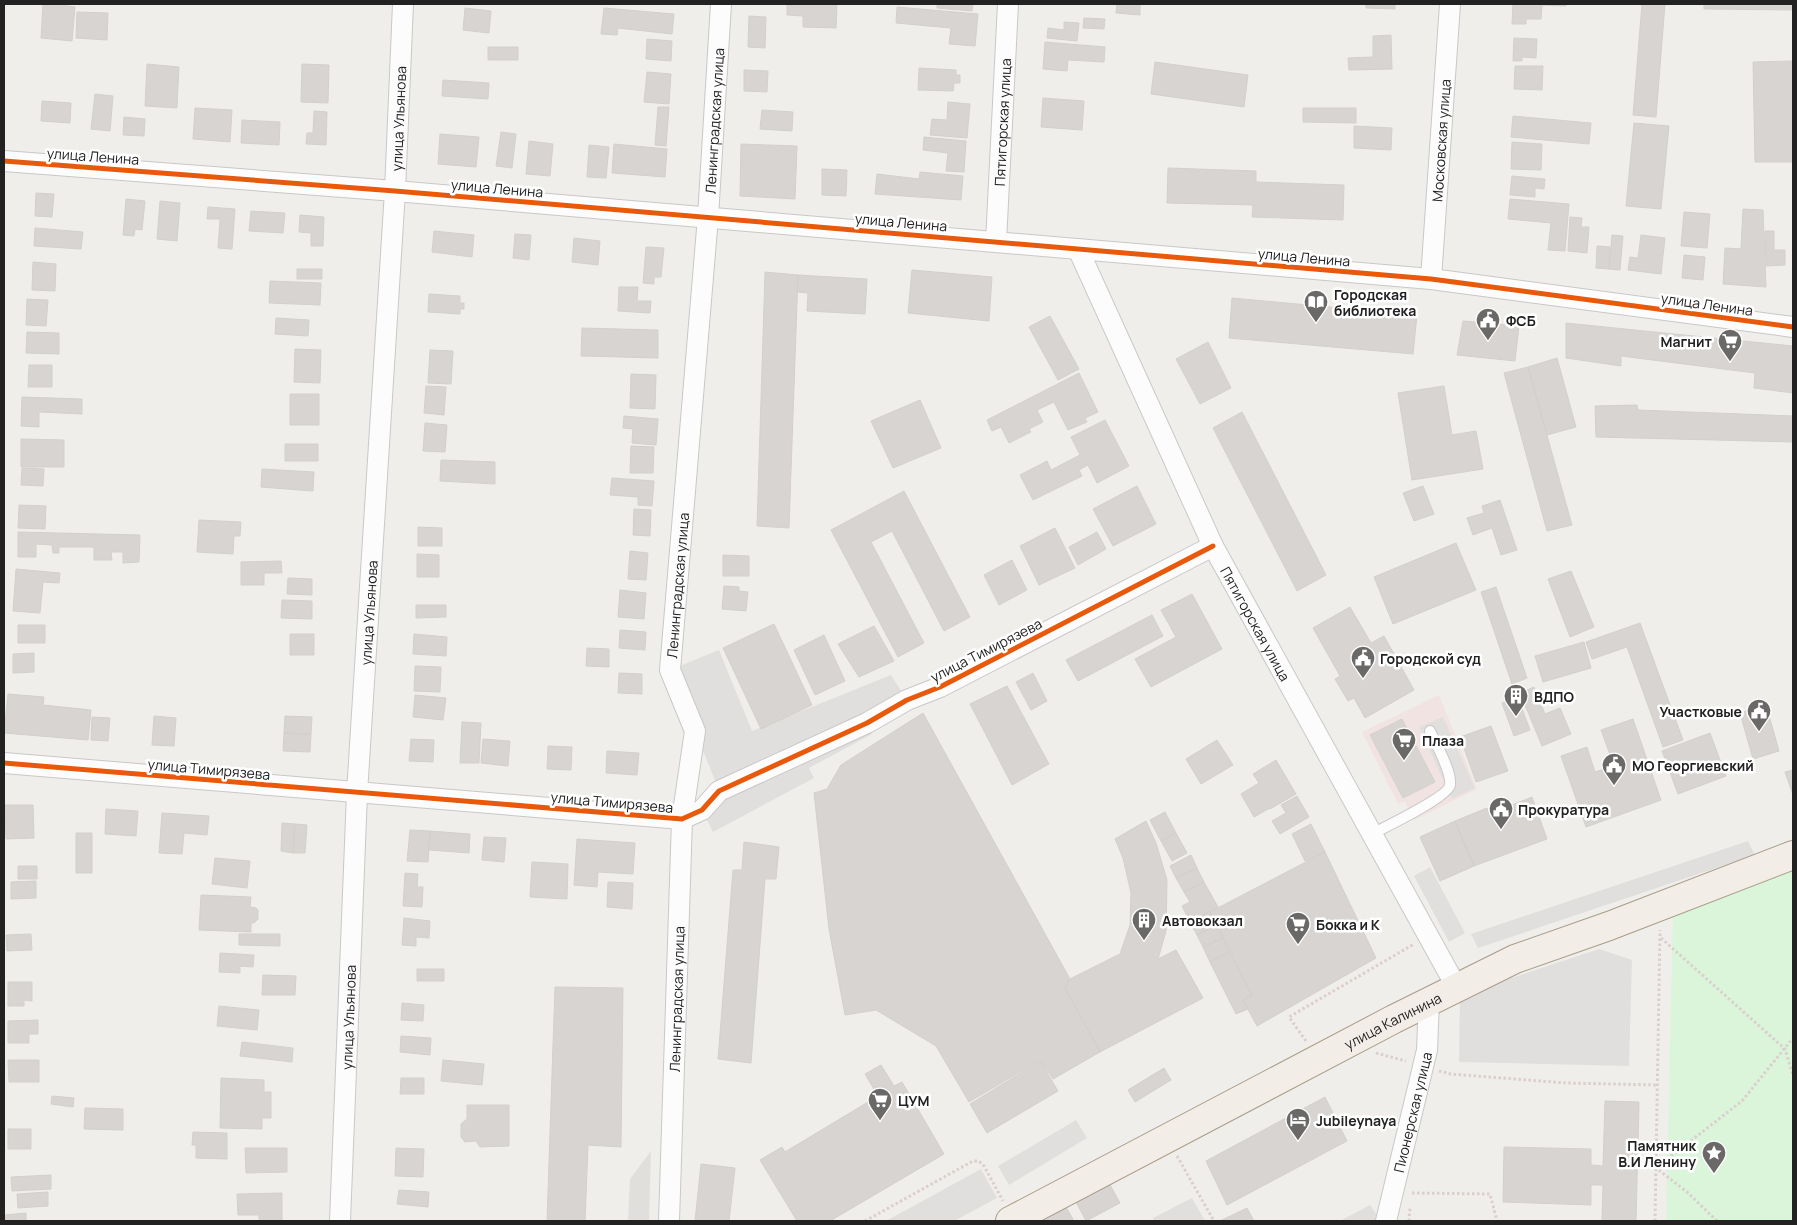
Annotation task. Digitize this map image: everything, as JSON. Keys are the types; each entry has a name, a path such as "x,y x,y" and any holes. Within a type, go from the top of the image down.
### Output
{"main road":[{"name":"улица Калинина","path":"1012,1220 1429,1001 1515,959 1656,908 1793,855"}],"street":[{"name":"улица Ульянова","path":"340,1221 357,792 395,190 402,4"},
{"name":"Ленинградская улица","path":"669,1221 682,819 695,730 670,670 708,217 721,4"},
{"name":"Пятигорская улица","path":"996,242 1008,4"},
{"name":"Московская улица","path":"1431,279 1450,4"},
{"name":"улица Ленина","path":"4,161 395,190 1431,279 1793,327"},
{"name":"Пятигорская улица","path":"1078,248 1213,546 1457,988"},
{"name":"улица Тимирязева","path":"4,763 682,819 702,810 719,791 866,723 907,700 940,687 1213,546"},
{"name":"Пионерская улица","path":"1386,1221 1427,1050 1429,1001"}],"lane":[{"path":"1372,834 1435,801 1448,791 1450,784 1446,768 1430,731"}],"path":[{"path":"1655,1221 1660,938 1660,919 1656,908"},
{"path":"1660,938 1785,1049 1793,1075"},
{"path":"1656,1168 1742,1101 1793,1038"},
{"path":"1167,1138 1214,1221"},
{"path":"865,1221 973,1161 979,1162 984,1166 1012,1220"},
{"path":"1656,1168 1687,1192 1717,1221"},
{"path":"1393,1193 1490,1194 1497,1221"}],"shaded area":[{"path":"719,650 752,731 891,675 907,700 867,723 872,734 809,768 814,778 713,832 702,810 719,790 670,670"},
{"path":"1439,695 1477,789 1414,820 1405,801 1398,804 1362,732"},
{"path":"1443,717 1475,788 1452,799 1419,727"},
{"path":"1748,841 1755,855 1478,948 1471,934"},
{"path":"1430,867 1465,933 1449,942 1414,876"},
{"path":"1599,949 1632,960 1629,1066 1459,1062 1460,995"},
{"path":"1076,1120 1087,1138 1009,1185 998,1166"},
{"path":"651,1151 649,1221 628,1221 630,1179"},
{"path":"981,1169 997,1198 954,1221 886,1221"},
{"path":"1192,1198 1205,1221 1154,1221 1153,1218"},
{"path":"1370,1205 1381,1221 1340,1221"}],"green space":[{"path":"1793,871 1793,1221 1666,1221 1673,912"}],"building":[{"path":"43,4 66,4 66,6 75,7 72,41 41,38"},
{"path":"787,4 837,4 836,28 803,27 803,16 787,15"},
{"path":"937,4 973,4 972,11 937,8"},
{"path":"1117,4 1140,4 1140,15 1116,13"},
{"path":"1366,4 1395,4 1395,9 1366,8"},
{"path":"1513,4 1566,4 1566,6 1542,5 1541,19 1526,19 1526,24 1512,24"},
{"path":"1642,4 1665,4 1656,117 1633,115"},
{"path":"1704,4 1793,4 1793,10 1704,9"},
{"path":"897,7 978,14 975,46 949,44 951,28 896,23"},
{"path":"465,8 491,11 489,33 463,30"},
{"path":"604,8 674,14 672,34 618,28 617,35 601,34"},
{"path":"77,12 108,13 107,40 76,38"},
{"path":"749,16 766,17 765,48 748,47"},
{"path":"1084,18 1105,19 1104,29 1083,28"},
{"path":"1064,22 1079,23 1077,41 1047,38 1048,28 1064,30"},
{"path":"1391,35 1392,69 1349,70 1348,58 1373,57 1373,36"},
{"path":"1514,38 1537,39 1536,58 1522,57 1522,61 1513,61"},
{"path":"647,39 672,41 671,61 646,59"},
{"path":"1045,42 1105,47 1104,62 1068,60 1067,71 1043,69"},
{"path":"488,47 518,47 518,60 488,60"},
{"path":"1793,61 1793,162 1755,162 1753,62"},
{"path":"1155,62 1248,75 1244,107 1151,94"},
{"path":"147,64 179,67 177,108 145,106"},
{"path":"302,64 329,65 328,103 301,102"},
{"path":"1515,66 1543,66 1542,90 1514,89"},
{"path":"919,68 956,70 956,75 960,75 960,83 954,83 953,91 918,90"},
{"path":"744,70 768,71 767,92 744,91"},
{"path":"647,72 671,74 669,104 644,102"},
{"path":"443,80 489,83 488,99 442,96"},
{"path":"95,94 113,96 110,131 91,129"},
{"path":"1043,98 1084,101 1082,130 1041,127"},
{"path":"42,101 71,103 70,123 41,121"},
{"path":"948,102 970,104 967,138 930,135 932,119 947,120"},
{"path":"658,107 669,107 666,146 655,145"},
{"path":"195,108 232,110 230,142 193,139"},
{"path":"1303,108 1356,108 1356,123 1303,122"},
{"path":"762,110 793,112 792,131 760,129"},
{"path":"314,111 327,112 326,145 306,144 307,133 313,133"},
{"path":"1513,116 1591,123 1589,144 1511,137"},
{"path":"124,117 145,119 144,136 123,135"},
{"path":"242,120 280,122 279,145 241,143"},
{"path":"1634,123 1669,126 1661,209 1626,206"},
{"path":"1354,126 1392,128 1391,150 1354,148"},
{"path":"501,132 516,134 512,168 496,166"},
{"path":"440,134 479,137 476,167 438,164"},
{"path":"924,137 966,141 964,172 946,171 948,153 923,150"},
{"path":"529,141 553,144 550,176 526,174"},
{"path":"1512,142 1542,144 1541,170 1511,169"},
{"path":"614,144 667,149 665,177 612,173"},
{"path":"741,144 797,146 795,199 740,196"},
{"path":"589,145 609,147 606,178 587,177"},
{"path":"1168,168 1256,171 1256,182 1344,185 1343,220 1252,217 1253,205 1167,203"},
{"path":"822,169 847,170 846,196 822,195"},
{"path":"920,172 963,176 961,200 875,194 877,174 919,179"},
{"path":"1512,176 1545,179 1544,189 1535,188 1535,197 1510,195"},
{"path":"36,193 54,194 52,217 35,216"},
{"path":"126,199 145,201 142,230 135,229 134,236 123,235"},
{"path":"1510,199 1569,204 1565,251 1548,250 1551,223 1508,219"},
{"path":"160,201 180,203 177,241 157,239"},
{"path":"208,207 235,209 232,249 218,248 220,219 207,219"},
{"path":"1743,209 1763,210 1766,287 1723,284 1725,248 1741,249"},
{"path":"251,211 285,213 283,233 249,231"},
{"path":"1684,212 1710,214 1707,248 1681,246"},
{"path":"300,215 324,217 323,246 311,246 311,233 299,232"},
{"path":"1570,217 1582,218 1581,227 1589,227 1587,253 1568,251"},
{"path":"35,228 83,232 81,249 34,246"},
{"path":"434,231 474,235 472,257 432,252"},
{"path":"1765,231 1774,231 1774,250 1785,250 1785,265 1766,266"},
{"path":"515,234 531,235 529,260 513,258"},
{"path":"1612,235 1623,236 1620,270 1609,269"},
{"path":"1641,235 1665,238 1661,274 1628,270 1630,257 1638,258"},
{"path":"574,238 600,241 598,265 572,262"},
{"path":"1597,246 1610,247 1609,269 1596,268"},
{"path":"646,247 664,248 661,277 654,277 654,284 643,283"},
{"path":"1684,255 1705,257 1703,280 1682,278"},
{"path":"33,262 56,264 55,291 32,290"},
{"path":"297,269 322,269 322,279 297,279"},
{"path":"912,270 992,277 989,321 908,313"},
{"path":"765,272 798,275 789,528 757,526"},
{"path":"798,275 867,279 865,314 807,311 808,293 797,292"},
{"path":"270,281 321,283 320,305 269,303"},
{"path":"619,287 638,287 637,301 651,301 650,313 618,311"},
{"path":"429,294 460,296 460,303 464,303 464,309 460,309 460,314 428,312"},
{"path":"1232,298 1417,315 1413,354 1229,338"},
{"path":"27,299 48,300 46,326 26,325"},
{"path":"1050,316 1079,369 1058,380 1029,327"},
{"path":"276,318 309,320 308,336 275,334"},
{"name":"ФСБ","path":"1463,321 1519,326 1515,361 1457,355"},
{"name":"Магнит","path":"1566,323 1793,346 1793,393 1754,388 1755,373 1621,356 1621,366 1566,358"},
{"path":"582,328 658,330 658,358 581,356"},
{"path":"27,332 59,333 59,354 26,353"},
{"path":"1208,342 1231,388 1200,404 1176,359"},
{"path":"295,349 321,350 320,383 294,382"},
{"path":"430,350 453,351 451,384 428,383"},
{"path":"1557,358 1576,427 1547,435 1528,367"},
{"path":"29,365 52,365 52,387 28,387"},
{"path":"1528,367 1572,525 1547,531 1504,373"},
{"path":"1079,373 1098,412 1085,418 1087,422 1068,430 1054,402 1037,410 1043,422 1029,429 1031,432 1009,443 1001,427 992,431 987,420"},
{"path":"631,374 656,375 655,409 630,408"},
{"path":"426,386 446,387 444,415 424,413"},
{"path":"1444,386 1452,435 1476,431 1483,469 1412,480 1398,393"},
{"path":"290,394 319,394 319,425 290,425"},
{"path":"22,397 82,399 82,414 39,412 39,427 21,426"},
{"path":"920,400 941,448 893,468 871,421"},
{"path":"1637,405 1638,410 1793,416 1793,442 1596,437 1595,406"},
{"path":"1242,412 1326,575 1297,591 1213,428"},
{"path":"624,416 658,419 656,445 632,443 633,429 623,428"},
{"path":"1105,420 1129,466 1097,483 1088,465 1079,470 1082,476 1033,500 1020,475 1047,461 1051,470 1080,455 1071,437"},
{"path":"425,423 447,425 445,452 423,451"},
{"path":"21,439 64,440 64,467 21,467"},
{"path":"285,444 318,444 318,461 285,461"},
{"path":"631,446 654,447 653,473 630,473"},
{"path":"441,460 495,462 495,484 440,481"},
{"path":"22,468 44,469 43,486 21,485"},
{"path":"262,469 314,472 313,491 261,487"},
{"path":"612,478 654,481 652,506 638,505 638,497 610,495"},
{"path":"1137,486 1156,524 1113,546 1093,509"},
{"path":"1423,486 1434,514 1414,521 1403,493"},
{"path":"904,491 970,617 944,631 892,531 871,542 924,643 898,657 831,530"},
{"path":"1500,500 1517,550 1501,555 1492,528 1473,535 1467,518 1484,513 1482,506"},
{"path":"19,505 46,506 45,529 18,528"},
{"path":"634,509 651,510 650,536 633,535"},
{"path":"199,520 241,522 240,536 234,536 233,554 197,552"},
{"path":"418,527 442,528 442,546 418,546"},
{"path":"1055,528 1075,568 1039,585 1020,546"},
{"path":"18,532 140,535 139,562 123,563 123,552 111,552 112,560 94,560 94,547 59,547 59,553 53,553 52,545 36,544 36,557 18,557"},
{"path":"1097,532 1106,549 1078,565 1069,547"},
{"path":"1456,543 1476,590 1393,624 1374,577"},
{"path":"630,551 648,553 646,580 628,579"},
{"path":"417,554 439,555 439,577 417,577"},
{"path":"723,555 749,556 749,576 723,576"},
{"path":"1012,560 1027,590 999,605 984,575"},
{"path":"281,561 282,573 264,573 264,585 241,585 241,562"},
{"path":"16,569 60,573 59,583 43,582 40,613 13,611"},
{"path":"1571,571 1594,627 1570,637 1548,579"},
{"path":"288,578 312,579 312,595 287,594"},
{"path":"724,586 739,587 739,591 748,592 746,611 722,609"},
{"path":"1496,587 1527,678 1512,684 1481,592"},
{"path":"620,590 646,593 644,619 618,617"},
{"path":"1192,594 1222,649 1151,687 1135,659 1176,637 1161,610"},
{"path":"282,600 312,601 312,619 281,618"},
{"path":"416,605 446,605 446,617 416,618"},
{"path":"1350,607 1371,643 1384,636 1414,690 1365,718 1354,698 1348,701 1335,679 1340,676 1313,628"},
{"path":"1152,615 1163,636 1078,681 1066,660"},
{"path":"1640,623 1683,740 1663,747 1627,647 1592,659 1586,642"},
{"path":"774,624 812,705 761,729 723,648"},
{"path":"18,625 45,625 45,643 18,643"},
{"path":"874,626 894,661 859,677 838,644"},
{"path":"620,630 646,632 645,650 619,648"},
{"path":"290,634 314,634 314,655 290,655"},
{"path":"414,634 447,637 446,656 413,654"},
{"path":"824,635 845,681 815,695 794,650"},
{"path":"1584,642 1591,668 1543,682 1535,656"},
{"path":"587,648 609,649 609,667 586,666"},
{"path":"34,653 34,672 13,673 13,654"},
{"path":"415,666 441,667 440,692 414,691"},
{"path":"619,673 642,674 642,694 618,693"},
{"path":"1033,673 1047,701 1031,710 1016,682"},
{"path":"1007,686 1049,764 1012,785 970,704"},
{"path":"1534,687 1545,714 1560,708 1571,734 1542,746 1520,693"},
{"path":"8,694 44,697 43,705 91,710 88,740 4,733"},
{"path":"415,695 446,698 443,720 413,717"},
{"name":"ВДПО","path":"1518,698 1530,730 1514,736 1502,703"},
{"name":"Участковые","path":"1766,705 1779,751 1753,759 1740,713"},
{"path":"923,713 1070,979 1065,988 1100,1052 1053,1079 1040,1060 969,1102 936,1046 876,1010 845,1015 829,929 814,793 827,789 841,765"},
{"path":"154,716 176,718 174,746 152,745"},
{"path":"285,716 312,717 311,734 284,733"},
{"path":"92,717 110,718 108,741 91,740"},
{"name":"Плаза","path":"1402,719 1435,782 1403,798 1370,735"},
{"name":"МО Георгиевский","path":"1633,719 1661,800 1586,827 1561,756 1587,747 1595,772 1614,766 1601,730"},
{"path":"462,722 481,723 479,763 460,763"},
{"path":"1491,726 1508,771 1476,782 1460,737"},
{"path":"284,733 311,734 310,752 283,751"},
{"path":"1710,733 1726,776 1678,794 1662,751"},
{"path":"411,739 434,740 433,762 409,761"},
{"path":"483,739 510,741 508,766 481,763"},
{"path":"1217,740 1233,765 1201,784 1186,759"},
{"path":"548,746 572,747 571,770 547,769"},
{"path":"607,751 639,753 637,775 606,773"},
{"path":"1276,760 1296,794 1254,817 1241,794 1259,783 1253,774"},
{"path":"1793,770 1793,795 1785,772"},
{"path":"1297,796 1309,817 1280,834 1272,821 1286,813 1281,805"},
{"name":"Прокуратура","path":"1532,797 1547,839 1474,866 1455,821 1487,808 1489,814"},
{"path":"5,805 33,805 34,838 6,839"},
{"path":"106,809 138,811 136,836 105,834"},
{"path":"1165,812 1176,833 1161,841 1150,820"},
{"path":"162,813 209,816 207,835 184,833 182,854 159,853"},
{"name":"Автовокзал","path":"1146,821 1156,843 1167,880 1166,931 1158,959 1176,950 1203,998 1100,1052 1065,988 1070,979 1120,954 1130,925 1131,893 1123,858 1115,839"},
{"path":"1455,821 1474,866 1440,881 1420,837"},
{"path":"282,823 295,824 293,853 281,851"},
{"path":"295,824 307,825 305,853 293,853"},
{"path":"1311,824 1325,852 1305,861 1292,834"},
{"path":"410,830 430,831 428,862 407,861"},
{"path":"430,831 470,834 469,853 429,850"},
{"path":"76,833 92,833 92,873 76,873"},
{"path":"1176,833 1187,853 1172,861 1161,841"},
{"path":"484,837 506,838 504,862 482,860"},
{"path":"577,839 635,843 633,874 598,872 597,887 574,885"},
{"path":"744,842 779,847 776,879 765,879 751,1063 718,1059 733,870 742,870"},
{"name":"Бокка и К","path":"1325,852 1376,958 1257,1026 1243,1000 1252,995 1210,912"},
{"path":"1191,855 1197,868 1176,878 1170,866"},
{"path":"215,858 250,861 247,888 212,884"},
{"path":"532,862 568,864 567,899 530,897"},
{"path":"18,866 37,866 37,879 18,879"},
{"path":"1197,868 1204,882 1184,892 1176,878"},
{"path":"405,873 418,874 417,887 423,887 422,907 403,906"},
{"path":"36,881 36,898 11,899 11,882"},
{"path":"608,882 633,883 632,909 607,907"},
{"path":"1204,882 1218,907 1190,922 1182,906 1190,902 1184,892"},
{"path":"201,895 251,897 250,907 258,910 258,919 251,923 251,932 199,930"},
{"path":"1210,912 1216,925 1197,935 1190,922"},
{"path":"404,918 430,921 429,938 416,937 416,946 402,945"},
{"path":"1216,925 1223,938 1203,947 1197,935"},
{"path":"31,934 32,950 7,951 6,935"},
{"path":"239,934 280,934 280,946 239,945"},
{"path":"1223,938 1229,952 1210,962 1203,947"},
{"path":"1229,952 1252,995 1243,1000 1248,1009 1236,1014 1210,962"},
{"path":"220,953 254,955 253,967 240,966 240,973 219,972"},
{"path":"417,969 444,969 444,981 417,981"},
{"path":"263,975 296,976 295,995 262,995"},
{"path":"8,982 32,982 32,1001 24,1000 24,1006 8,1006"},
{"path":"555,987 623,988 621,1147 588,1145 585,1221 547,1221"},
{"path":"402,1003 424,1005 423,1021 401,1020"},
{"path":"219,1006 259,1010 257,1030 217,1026"},
{"path":"38,1020 38,1034 29,1034 29,1043 8,1043 8,1021"},
{"path":"401,1036 431,1038 430,1055 400,1052"},
{"path":"242,1042 293,1048 292,1062 240,1056"},
{"path":"8,1060 39,1060 39,1082 9,1082"},
{"path":"443,1060 484,1064 482,1085 441,1081"},
{"path":"1040,1061 1058,1091 987,1133 970,1104"},
{"name":"ЦУМ","path":"881,1065 894,1086 902,1082 944,1154 830,1221 797,1221 760,1160 782,1147 785,1152 878,1096 865,1074"},
{"path":"1164,1068 1171,1080 1135,1102 1128,1090"},
{"path":"221,1078 264,1080 264,1092 271,1092 271,1118 262,1118 262,1129 220,1128"},
{"path":"401,1078 424,1078 424,1094 400,1094"},
{"path":"52,1096 74,1098 73,1107 51,1104"},
{"path":"1325,1097 1347,1141 1227,1205 1206,1161"},
{"path":"1605,1101 1639,1102 1636,1221 1602,1221 1603,1185 1591,1185 1591,1205 1503,1202 1504,1147 1591,1149 1591,1165 1603,1166"},
{"path":"467,1105 509,1105 509,1146 480,1147 476,1141 465,1142 461,1137 461,1124 467,1119"},
{"path":"85,1108 123,1109 123,1130 84,1129"},
{"path":"8,1129 31,1129 31,1149 8,1149"},
{"path":"193,1132 227,1133 227,1159 196,1158 196,1145 192,1145"},
{"path":"245,1148 287,1148 287,1172 246,1173"},
{"path":"396,1148 424,1149 423,1177 395,1176"},
{"path":"701,1164 735,1168 729,1221 695,1221"},
{"path":"51,1175 51,1189 12,1191 11,1177"},
{"path":"1109,1183 1120,1203 1086,1221 1076,1202"},
{"path":"399,1190 429,1192 428,1207 397,1204"},
{"path":"48,1192 48,1206 18,1208 17,1194"},
{"path":"282,1193 282,1221 259,1221 259,1215 238,1215 237,1194"},
{"path":"1066,1207 1074,1221 1039,1221"},
{"path":"1247,1208 1254,1221 1220,1221"},
{"path":"26,1213 26,1221 4,1221 4,1215"}],"cycle path":[{"path":"4,161 395,191 1431,279 1793,327"},
{"path":"4,763 682,819 702,810 719,791 867,723 907,700 940,687 1213,546"}],"place":[{"name":"Городская библиотека","path":"1316,323"},
{"name":"ФСБ","path":"1488,341"},
{"name":"Магнит","path":"1730,362"},
{"name":"Городской суд","path":"1363,679"},
{"name":"ВДПО","path":"1516,717"},
{"name":"Участковые","path":"1759,732"},
{"name":"Плаза","path":"1404,761"},
{"name":"МО Георгиевский","path":"1614,786"},
{"name":"Прокуратура","path":"1501,830"},
{"name":"Автовокзал","path":"1144,941"},
{"name":"Бокка и К","path":"1298,945"},
{"name":"ЦУМ","path":"880,1121"},
{"name":"Jubileynaya","path":"1298,1141"},
{"name":"Памятник В.И Ленину","path":"1714,1174"}]}
